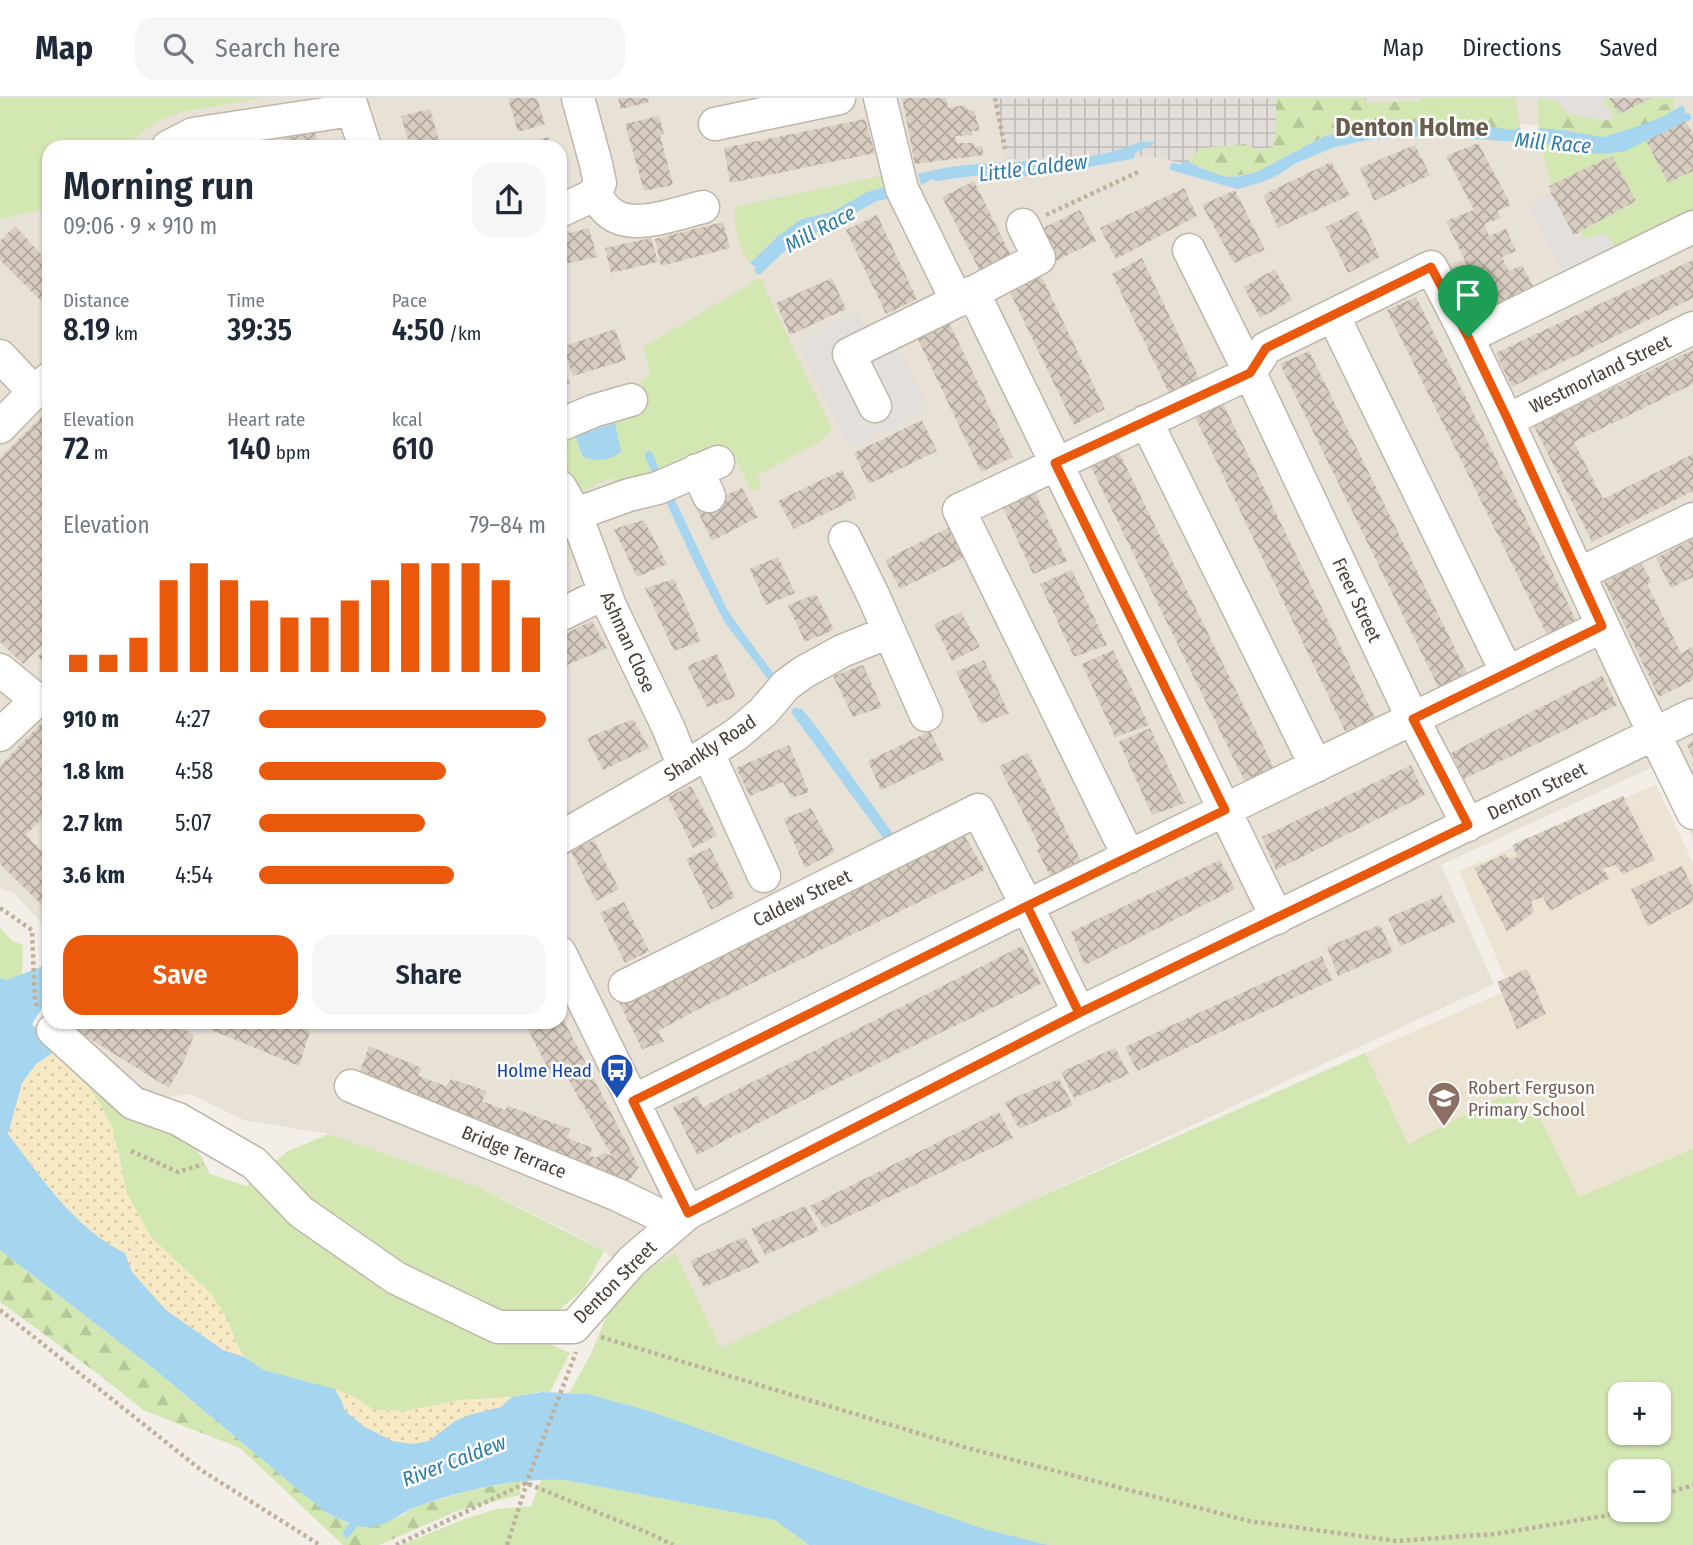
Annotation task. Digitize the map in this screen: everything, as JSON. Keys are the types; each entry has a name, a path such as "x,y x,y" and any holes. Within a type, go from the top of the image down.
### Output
{"street":[{"path":"567,208 594,195 600,183 578,98"},
{"path":"715,124 839,98"},
{"path":"880,98 902,189 969,299 1055,463 1277,918"},
{"path":"181,140 193,134 351,104 363,140"},
{"path":"594,195 610,214 628,221 646,221 703,207"},
{"path":"875,406 849,354 969,299 1039,258 1023,225"},
{"path":"1468,337 1693,227"},
{"name":"Freer Street","path":"1189,250 1413,719 1468,825"},
{"path":"1129,857 959,510 1250,373 1266,348 1431,267 1508,420 1602,626 1693,813"},
{"path":"1333,315 1507,673"},
{"name":"Westmorland Street","path":"1508,420 1693,328"},
{"path":"0,356 42,385 0,426"},
{"path":"567,422 631,400"},
{"path":"1146,421 1315,766"},
{"path":"568,519 609,502 708,476"},
{"name":"Ashman Close","path":"568,519 667,727 696,760 764,876"},
{"path":"1579,574 1693,519"},
{"path":"845,538 926,715"},
{"path":"567,612 605,593"},
{"path":"633,1101 1602,626"},
{"name":"Shankly Road","path":"567,834 737,734 764,712 786,685 804,672 842,651 889,632"},
{"path":"0,670 42,699"},
{"path":"0,734 42,701"},
{"name":"Denton Street","path":"52,1030 133,1103 178,1119 254,1163 301,1212 396,1278 498,1327 576,1338 632,1261 682,1218 1079,1013 1693,715"},
{"name":"Caldew Street","path":"625,986 978,810 1027,906"},
{"path":"1027,906 1079,1013"},
{"path":"567,967 633,1101 682,1218"},
{"name":"Bridge Terrace","path":"351,1086 618,1195 682,1218"}],"path":[{"path":"995,98 1005,149"},
{"path":"1023,225 1138,172"},
{"path":"0,908 32,930 34,992"},
{"path":"131,1150 178,1172 237,1152"},
{"path":"0,1310 201,1470 320,1545"},
{"path":"507,1545 576,1338 583,1331 967,1448 1248,1521 1397,1541 1495,1535 1608,1514"},
{"path":"396,1545 526,1483 673,1545"},
{"path":"1671,1492 1693,1485"}],"shaded area":[{"path":"0,98 1693,98 1693,838 1655,766 1441,865 1494,984 721,1349 604,1251 566,1230 476,1186 329,1134 244,1120 190,1094 155,1099 68,1029 567,1029 567,140 42,140 42,923 14,893 0,888"},
{"path":"993,98 1366,98 1364,120 1270,171 1241,175 1218,174 1165,159 1117,154 1005,159"},
{"path":"1550,98 1605,98 1604,104 1613,115 1611,120 1600,120 1567,113 1562,105"},
{"path":"1551,193 1574,234 1580,232 1586,239 1606,234 1618,251 1564,275 1530,207 1538,203 1538,198"},
{"path":"857,312 877,353 897,344 929,411 850,448 798,340"},
{"name":"Robert Ferguson Primary School","path":"1656,784 1693,863 1693,1453 1670,1459 1608,1459 1608,1467 1026,1203 1510,989 1459,871"}],"green space":[{"path":"0,98 262,98 180,112 162,119 133,140 42,140 42,210 0,219"},
{"path":"1276,98 1365,98 1366,103 1419,101 1419,110 1517,111 1520,127 1513,131 1430,122 1387,124 1352,130 1324,136 1257,172 1229,177 1188,161 1195,153 1205,148 1245,144 1258,150 1273,147"},
{"path":"1419,98 1515,98 1517,111 1419,110"},
{"path":"1538,98 1558,103 1567,113 1550,126 1586,147 1600,151 1646,141 1668,183 1693,171 1693,214 1618,251 1603,234 1586,239 1580,232 1636,201 1612,156 1552,185 1539,139"},
{"path":"1605,98 1609,98 1620,114 1649,100 1648,98 1675,98 1673,104 1633,117 1611,120 1613,115 1604,103"},
{"path":"1673,104 1677,119 1686,121 1646,141 1600,151 1586,147 1570,152 1556,149 1548,136 1550,125 1567,113 1600,120 1619,119"},
{"path":"881,176 885,187 867,192 832,212 819,214 772,241 750,263 746,258 738,237 735,207"},
{"path":"760,278 832,430 822,440 756,476 760,484 759,490 752,491 732,451 725,448 616,489 614,479 611,478 567,497 567,440 575,435 583,457 614,423 611,424 611,419 647,406 641,380 650,375 644,347"},
{"path":"0,927 12,941 23,945 22,979 16,982 0,978"},
{"name":"Robert Ferguson Primary School","path":"1365,1053 1408,1144 1513,1091 1526,1117 1538,1114 1579,1197 1693,1149 1693,1545 1049,1545 984,1529 646,1410 587,1394 569,1393 591,1354 606,1317 631,1286 675,1253 721,1348 1026,1203"},
{"path":"92,1074 136,1122 177,1124 202,1158 210,1174 246,1186 288,1151 329,1134 476,1186 604,1251 584,1289 558,1311 547,1338 554,1346 570,1353 550,1392 461,1400 405,1411 374,1410 335,1389 264,1370 244,1357 212,1295 151,1237 127,1194 118,1151 86,1083"},
{"path":"0,1250 153,1368 325,1512 353,1526 378,1525 417,1506 476,1489 521,1481 520,1495 460,1510 379,1545 343,1545 240,1448 143,1410 0,1302"},
{"path":"542,1479 565,1480 775,1520 809,1545 401,1545 496,1509 531,1506"}],"sand":[{"path":"57,1050 92,1074 86,1083 112,1126 127,1194 151,1237 212,1295 228,1320 244,1357 223,1350 166,1310 132,1271 125,1253 91,1231 60,1201 8,1134 22,1083 36,1064"},
{"path":"335,1389 374,1410 405,1411 461,1400 512,1397 499,1408 457,1420 426,1442 405,1444 373,1433 355,1420 345,1411"}],"water":[{"path":"1683,105 1687,117 1624,147 1610,149 1598,150 1547,140 1433,132 1371,135 1334,143 1293,160 1262,178 1238,185 1174,167 1188,161 1223,176 1241,176 1257,172 1325,136 1387,124 1430,122 1513,130 1520,127 1603,137 1664,116"},
{"path":"1141,142 1157,142 1131,155 1067,167 1028,172 972,172 936,177 921,185 918,174 965,165 1087,157"},
{"path":"885,187 886,195 876,197 788,242 759,270 750,263 778,236 802,219 832,212 867,192"},
{"path":"615,423 621,452 603,460 583,457 575,435"},
{"path":"675,500 727,610 771,671 769,674 728,620 670,501"},
{"path":"801,708 896,838 891,842 796,713"},
{"name":"River Caldew","path":"42,971 42,1008 32,1024 57,1050 36,1064 22,1083 8,1134 60,1201 91,1231 125,1253 132,1272 166,1310 223,1350 244,1357 264,1370 335,1389 345,1411 365,1427 392,1441 413,1444 429,1441 455,1421 501,1407 512,1397 542,1392 587,1394 646,1410 984,1529 1049,1545 809,1545 775,1520 565,1480 510,1483 456,1494 421,1505 388,1522 369,1527 344,1521 325,1512 153,1368 0,1250 0,978 16,982"}],"pier":[{"path":"1520,124 1538,125 1541,143 1522,141"}],"building":[{"path":"508,98 537,98 545,124 518,132"},
{"path":"618,98 648,98 649,102 621,109"},
{"path":"902,98 946,98 948,108 965,105 968,110 974,110 980,131 971,131 972,135 955,136 957,143 983,146 983,155 915,164"},
{"path":"1609,98 1652,98 1619,114"},
{"path":"430,109 439,140 408,140 401,116"},
{"path":"659,116 664,134 660,135 673,185 644,191 625,124"},
{"path":"865,119 875,153 730,183 724,148"},
{"path":"1686,121 1693,134 1693,171 1668,183 1646,141"},
{"path":"315,132 317,140 284,140"},
{"path":"1478,143 1511,205 1497,211 1501,218 1484,224 1489,236 1506,229 1516,251 1502,257 1509,271 1522,265 1534,288 1519,294 1523,303 1492,317 1446,221 1474,210 1446,156"},
{"path":"1415,145 1430,175 1374,201 1360,168"},
{"path":"1612,156 1636,201 1574,235 1549,186"},
{"path":"1331,162 1350,195 1278,228 1263,195"},
{"path":"974,181 1012,258 981,273 942,197"},
{"path":"1184,188 1197,216 1116,259 1100,228"},
{"path":"1235,190 1265,250 1234,263 1202,205"},
{"path":"1080,210 1096,241 1054,262 1037,231"},
{"path":"1358,211 1380,257 1348,273 1326,227"},
{"path":"877,215 917,299 886,314 846,230"},
{"path":"723,222 730,248 661,266 655,239"},
{"path":"15,226 42,255 42,302 0,260 0,241"},
{"path":"589,228 597,257 567,263 567,233"},
{"path":"651,238 658,262 611,273 605,248"},
{"path":"1142,258 1199,378 1169,393 1112,274"},
{"path":"1693,260 1693,298 1512,387 1496,353"},
{"path":"1275,269 1292,300 1260,318 1244,287"},
{"path":"1039,271 1105,409 1074,425 1007,286"},
{"path":"832,278 846,309 790,335 776,303"},
{"path":"1416,297 1580,628 1550,641 1387,310"},
{"path":"947,318 1013,457 981,472 915,333"},
{"path":"615,329 626,360 573,376 567,360 567,345"},
{"path":"1693,350 1693,384 1574,442 1603,499 1693,454 1693,491 1592,542 1534,426"},
{"path":"1309,351 1472,683 1442,695 1280,364"},
{"path":"1218,393 1375,718 1345,731 1190,406"},
{"path":"42,416 42,645 23,664 0,642 0,458"},
{"path":"922,420 937,451 869,484 854,453"},
{"path":"1114,442 1277,774 1247,786 1085,455"},
{"path":"842,470 857,498 794,529 778,501"},
{"path":"1032,486 1067,561 1033,574 1000,501"},
{"path":"742,488 758,517 712,541 696,508"},
{"path":"644,520 667,564 637,577 614,529"},
{"path":"952,526 967,556 900,589 885,560"},
{"path":"1693,539 1693,577 1671,588 1656,558"},
{"path":"778,557 795,593 766,605 750,569"},
{"path":"1641,563 1652,582 1647,584 1681,653 1693,647 1693,680 1659,697 1604,582"},
{"path":"1072,570 1107,645 1074,657 1040,584"},
{"path":"674,579 701,641 674,651 645,588"},
{"path":"816,594 834,630 805,642 788,605"},
{"path":"961,612 980,647 952,661 934,624"},
{"path":"592,621 607,648 567,665 567,633"},
{"path":"1113,650 1149,725 1115,737 1082,664"},
{"path":"717,654 736,697 707,707 687,666"},
{"path":"984,660 1009,713 981,724 956,672"},
{"path":"863,665 882,707 853,717 833,676"},
{"path":"1602,676 1617,705 1464,779 1451,753"},
{"path":"633,719 649,748 603,770 587,738"},
{"path":"42,722 42,818 26,835 42,852 42,905 0,864 0,766"},
{"path":"1150,728 1185,803 1152,815 1119,742"},
{"path":"930,731 944,760 881,790 868,761"},
{"path":"1693,741 1693,757 1687,745"},
{"path":"789,745 809,792 792,798 783,782 750,796 736,768"},
{"path":"1028,753 1082,863 1052,880 1037,850 1040,847 999,766"},
{"path":"1411,765 1425,795 1276,870 1262,837"},
{"path":"691,786 717,835 693,848 668,797"},
{"path":"1623,796 1655,860 1623,874 1615,865 1603,869 1610,878 1550,911 1543,897 1531,901 1534,912 1507,932 1474,868 1505,854 1509,859 1518,857 1512,845"},
{"path":"811,808 835,852 805,868 784,819"},
{"path":"962,832 985,870 699,1009 658,1031 664,1042 642,1049 619,1002"},
{"path":"594,840 619,889 596,901 571,851"},
{"path":"710,848 735,897 711,910 686,859"},
{"path":"1220,860 1235,889 1085,965 1071,932"},
{"path":"1682,866 1693,888 1693,902 1648,926 1631,889"},
{"path":"1441,895 1455,922 1400,946 1388,918"},
{"path":"624,902 649,951 625,963 600,913"},
{"path":"1380,925 1393,952 1338,976 1327,947"},
{"path":"1022,946 1041,984 829,1087 697,1155 673,1107 697,1096 703,1107"},
{"path":"1322,956 1332,980 1137,1071 1125,1047"},
{"path":"1527,969 1546,1014 1517,1029 1497,982"},
{"path":"567,1027 639,1167 622,1190 359,1074 369,1046 422,1068 418,1076 446,1086 451,1079 487,1091 482,1101 505,1110 508,1106 570,1129 567,1138 593,1148 589,1155 596,1158 604,1153 612,1156 563,1070 552,1076 528,1029 567,1029"},
{"path":"74,1029 183,1029 194,1035 169,1088"},
{"path":"209,1029 303,1029 310,1032 299,1066"},
{"path":"1115,1048 1129,1074 1074,1098 1061,1072"},
{"path":"1059,1079 1073,1105 1019,1129 1005,1102"},
{"path":"999,1112 1013,1138 824,1228 810,1206"},
{"path":"805,1206 819,1231 765,1255 751,1229"},
{"path":"745,1237 759,1263 704,1287 690,1261"}],"waterway":[{"name":"Mill Race","path":"1174,167 1238,185 1262,178 1293,160 1334,143 1371,135 1433,132 1547,140 1598,150 1610,149 1624,147 1687,117"},
{"name":"Little Caldew","path":"936,177 972,172 1028,172 1131,155"},
{"name":"Mill Race","path":"759,270 788,242 876,197 886,195"},
{"path":"649,455 656,472"},
{"path":"670,501 728,620 769,674"},
{"path":"796,712 891,842"},
{"name":"Little Caldew","path":"0,987 42,971"},
{"path":"347,1533 358,1519"}],"place":[{"name":"Holme Head","path":"617,1100"},
{"name":"Robert Ferguson Primary School","path":"1444,1128"}],"district":[{"name":"Denton Holme","path":"1412,127"}],"route":[{"path":"1468,337 1431,267 1266,348 1250,373 1055,463 1225,810 1027,906 1079,1013 688,1213 633,1101 1027,906 1053,960 1079,1013 1468,825 1413,719 1602,626 1468,337"}]}
